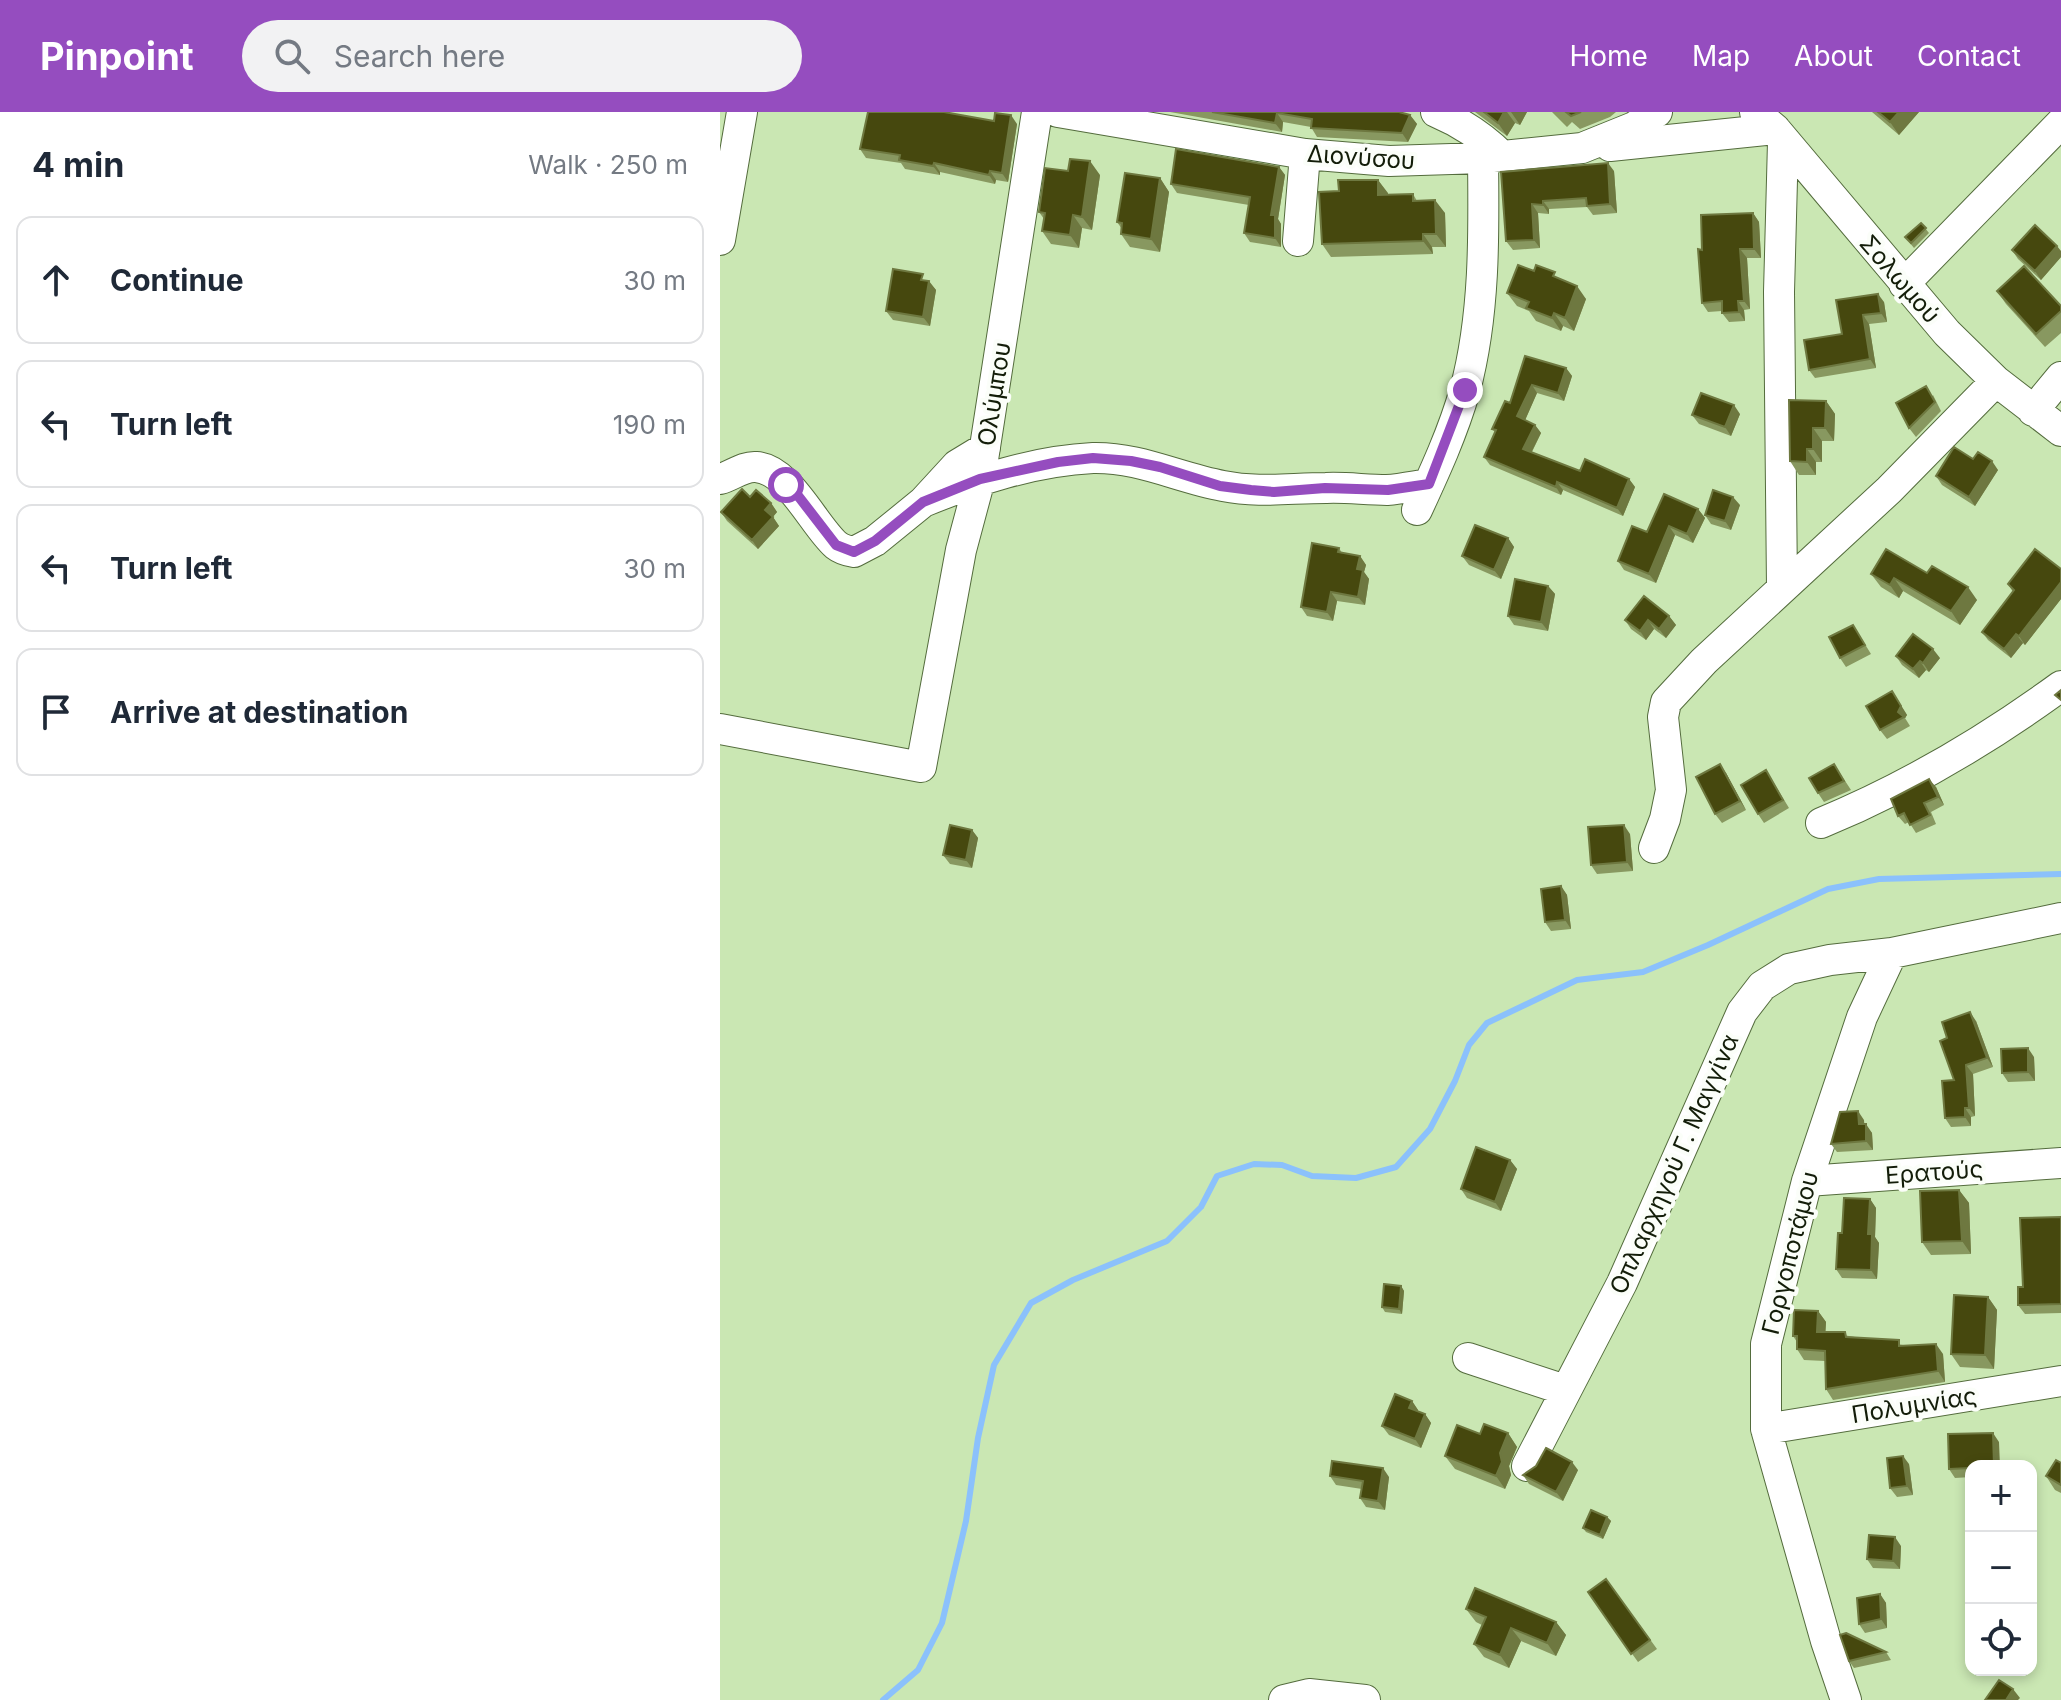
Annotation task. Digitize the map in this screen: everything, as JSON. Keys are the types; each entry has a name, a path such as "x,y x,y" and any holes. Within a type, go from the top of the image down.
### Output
{"street":[{"path":"720,240 742,112"},
{"name":"Ολύμπου","path":"720,729 921,767 961,550 980,479 1037,112"},
{"name":"Διονύσου","path":"1058,112 1305,154 1373,161 1493,157 1582,148 1634,127 1657,112"},
{"path":"923,502 980,479 1031,466 1093,458 1145,464 1220,486 1251,490 1388,490 1423,497 1454,423 1472,356 1493,157 1485,139 1436,112"},
{"path":"1904,284 2061,123"},
{"path":"1582,148 1771,128 1779,337 1782,587"},
{"name":"Σολωμού","path":"1771,128 1904,284 1996,381 2061,431"},
{"path":"1298,241 1305,154"},
{"path":"2033,411 2061,377"},
{"path":"1654,848 1671,790 1663,717 1666,702 1704,661 1889,490 1996,381"},
{"path":"720,479 744,468 756,467 769,471 799,497 836,545 854,552 875,541 923,502 957,465 985,448"},
{"path":"1821,823 1864,806 1976,743 2061,686"},
{"name":"Οπλαρχηγού Γ. Μαγγίνα","path":"1527,1466 1622,1283 1742,1012 1762,986 1789,969 1830,960 1892,953 2061,918"},
{"name":"Γοργοποτάμου","path":"1846,1700 1826,1641 1766,1429 1766,1344 1807,1181 1862,1017 1892,953"},
{"name":"Ερατούς","path":"1807,1181 2061,1163"},
{"path":"1468,1358 1565,1390"},
{"name":"Πολυμνίας","path":"1766,1429 2061,1381"},
{"path":"1284,1700 1309,1694 1365,1700"}],"building":[{"path":"868,112 944,112 994,121 995,113 1011,115 1002,173 990,171 989,175 934,163 933,166 899,160 900,155 860,149"},
{"path":"1212,112 1399,112 1410,115 1402,133 1311,128 1312,119 1277,113 1275,123"},
{"path":"1484,112 1504,112 1498,123"},
{"path":"1878,112 1899,112 1890,122"},
{"path":"1176,149 1279,167 1271,215 1275,215 1275,238 1244,233 1250,197 1171,184"},
{"path":"1070,159 1090,161 1082,217 1073,215 1070,235 1042,231 1045,213 1039,212 1045,168 1068,171"},
{"path":"1608,163 1610,204 1587,206 1586,198 1532,204 1534,240 1506,241 1501,172"},
{"path":"1125,173 1160,178 1151,239 1121,234 1122,223 1117,222"},
{"path":"1338,180 1378,180 1378,195 1413,194 1413,201 1435,200 1436,234 1423,234 1423,241 1322,244 1319,192 1339,191"},
{"path":"1753,213 1754,249 1740,249 1744,301 1738,301 1739,312 1722,313 1722,301 1702,303 1698,249 1702,250 1701,215"},
{"path":"1921,223 1926,228 1911,243 1905,237"},
{"path":"2035,225 2057,246 2035,271 2012,250"},
{"path":"1518,265 1534,271 1536,265 1555,272 1553,276 1577,286 1565,318 1554,313 1552,318 1526,308 1529,302 1507,293"},
{"path":"2024,266 2061,306 2061,311 2036,334 1997,291"},
{"path":"893,269 923,274 921,280 929,281 923,317 886,311"},
{"path":"1878,294 1881,313 1863,315 1870,359 1809,370 1804,340 1842,334 1836,300"},
{"path":"1525,356 1566,368 1558,393 1532,385 1517,416 1535,425 1523,449 1580,471 1585,459 1629,479 1617,508 1557,482 1556,487 1484,457 1505,401 1510,403"},
{"path":"1926,386 1935,402 1909,428 1896,403"},
{"path":"1701,393 1734,405 1725,427 1692,415"},
{"path":"1789,400 1826,401 1825,428 1813,428 1813,449 1807,449 1807,462 1790,461"},
{"path":"1954,447 1973,459 1978,452 1992,461 1969,497 1936,476"},
{"path":"742,489 750,497 756,490 771,503 765,510 773,517 752,540 721,512"},
{"path":"1713,490 1733,497 1725,521 1705,515"},
{"path":"1664,494 1698,509 1687,534 1669,526 1649,574 1618,561 1632,526 1647,532"},
{"path":"1475,525 1508,538 1494,570 1462,556"},
{"path":"1312,543 1360,556 1357,569 1363,570 1358,597 1331,592 1327,612 1301,607"},
{"path":"1886,549 1927,573 1932,566 1968,587 1951,611 1894,578 1890,585 1871,574"},
{"path":"2035,549 2061,569 2061,582 2019,636 2016,634 2004,649 1982,632 2014,590 2008,584"},
{"path":"1515,579 1548,586 1541,622 1508,616"},
{"path":"1644,596 1669,616 1659,629 1648,620 1640,631 1625,620"},
{"path":"1853,625 1865,645 1840,658 1829,637"},
{"path":"1913,634 1933,649 1923,663 1920,661 1913,669 1896,656"},
{"path":"1892,691 1901,706 1898,712 1904,717 1880,730 1866,706"},
{"path":"1720,764 1740,801 1715,814 1696,777"},
{"path":"1834,764 1844,781 1818,793 1809,778"},
{"path":"1766,770 1783,800 1758,814 1741,785"},
{"path":"1929,779 1938,797 1924,803 1930,815 1910,825 1904,813 1898,816 1891,799"},
{"path":"950,825 972,830 966,860 943,855"},
{"path":"1624,825 1627,862 1591,865 1588,827"},
{"path":"1561,886 1565,920 1545,922 1541,889"},
{"path":"1970,1012 1987,1058 1966,1065 1969,1108 1965,1108 1965,1117 1945,1118 1942,1081 1954,1080 1940,1041 1947,1038 1942,1022"},
{"path":"2028,1048 2028,1072 2002,1073 2001,1049"},
{"path":"1858,1111 1859,1124 1866,1124 1866,1141 1831,1144 1840,1112"},
{"path":"1476,1147 1510,1160 1495,1202 1461,1189"},
{"path":"1959,1190 1962,1241 1922,1242 1920,1191"},
{"path":"1844,1198 1870,1199 1868,1234 1872,1234 1871,1270 1836,1269"},
{"path":"2061,1217 2061,1304 2018,1305 2018,1287 2023,1287 2020,1218"},
{"path":"1384,1284 1401,1286 1399,1309 1382,1307"},
{"path":"1954,1295 1988,1297 1985,1355 1951,1354"},
{"path":"1794,1310 1818,1311 1817,1332 1845,1332 1846,1337 1899,1340 1899,1346 1936,1344 1938,1371 1826,1389 1825,1351 1797,1349 1797,1336 1793,1336"},
{"path":"1395,1394 1412,1401 1409,1408 1425,1414 1415,1439 1382,1426"},
{"path":"1484,1424 1508,1433 1496,1476 1445,1456 1457,1425 1480,1434"},
{"path":"1993,1433 1994,1460 1965,1460 1965,1468 1949,1469 1948,1434"},
{"path":"1546,1448 1572,1462 1556,1492 1523,1475 1536,1466"},
{"path":"1903,1456 1907,1486 1890,1488 1887,1458"},
{"path":"2056,1460 2061,1463 2061,1485 2046,1476"},
{"path":"1332,1461 1383,1468 1378,1501 1360,1498 1363,1481 1330,1476"},
{"path":"1591,1510 1607,1517 1600,1535 1583,1528"},
{"path":"1869,1535 1895,1537 1893,1561 1867,1559"},
{"path":"1606,1579 1650,1640 1631,1654 1588,1592"},
{"path":"1475,1588 1556,1622 1547,1643 1511,1628 1500,1655 1474,1644 1486,1617 1466,1609"},
{"path":"1880,1594 1881,1619 1859,1624 1857,1598"},
{"path":"1846,1633 1886,1652 1849,1661 1840,1635"},
{"path":"1999,1680 2013,1689 2006,1700 1985,1700"}],"waterway":[{"path":"883,1700 918,1670 942,1623 966,1521 978,1438 994,1365 1031,1303 1073,1280 1167,1241 1201,1207 1217,1176 1254,1164 1282,1165 1312,1176 1356,1178 1396,1167 1430,1129 1455,1081 1469,1045 1487,1023 1577,980 1643,972 1828,889 1879,879 2061,874"}],"route":[{"path":"786,485 836,545 854,552 875,541 923,502 980,479 1058,462 1093,458 1131,461 1220,486 1274,492 1325,488 1403,488 1429,484 1465,390"}]}
